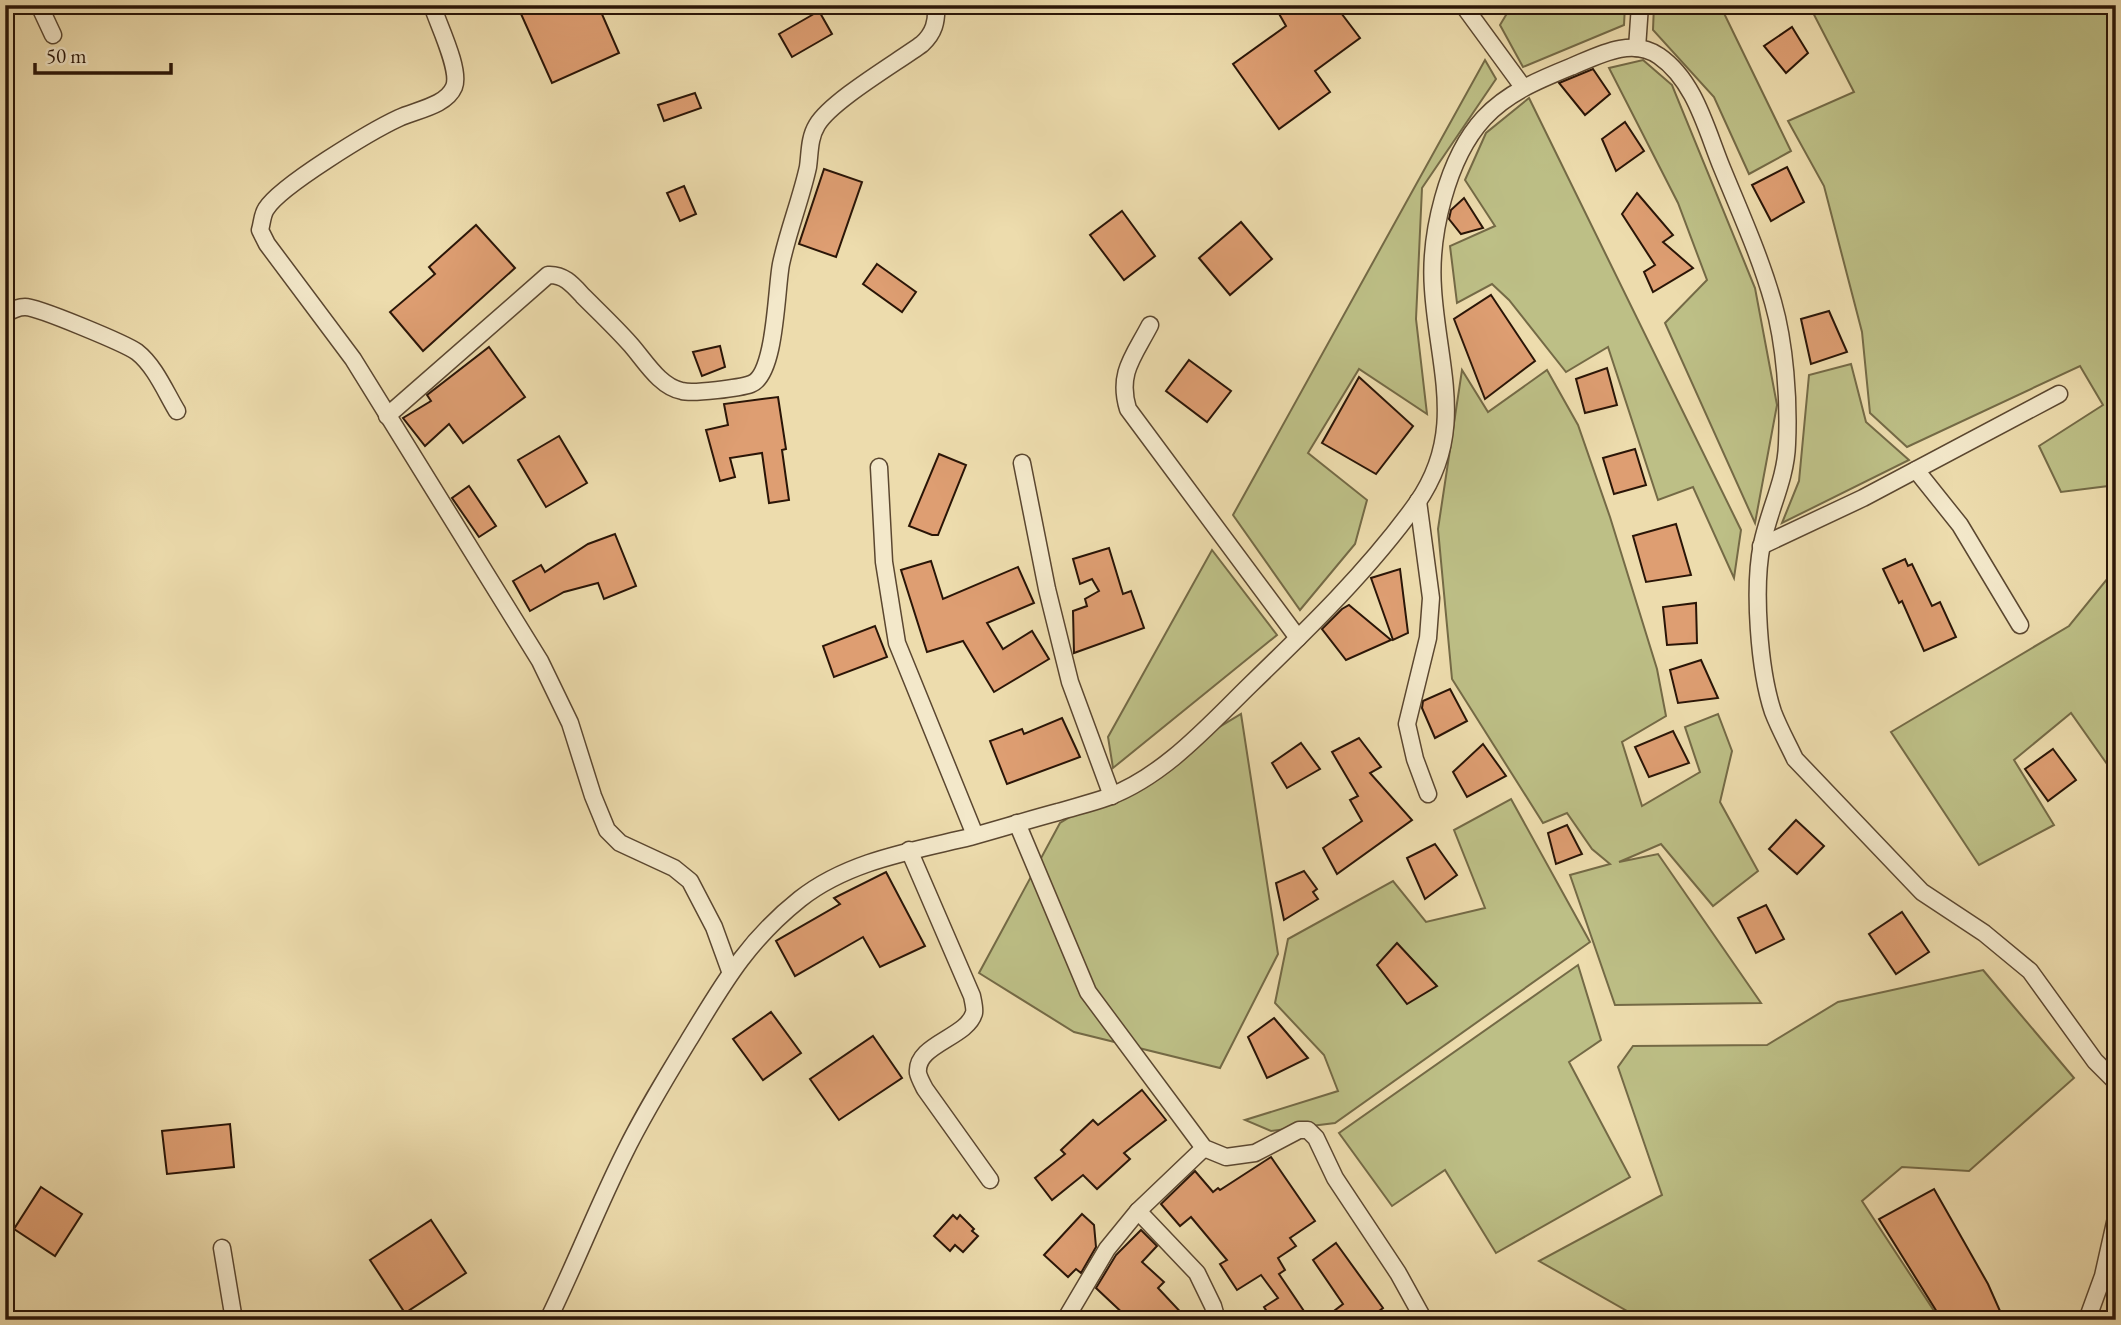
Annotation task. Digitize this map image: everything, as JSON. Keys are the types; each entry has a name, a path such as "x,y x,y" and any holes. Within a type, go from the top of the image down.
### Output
{"street":[{"path":"39,5 53,36"},
{"path":"432,5 456,75 454,88 446,99 399,118 358,140 280,194 265,210 260,230 267,244 353,359 540,661 570,723 593,796 607,830 620,843 674,868 690,881 713,927 730,971"},
{"path":"387,416 548,275 557,275 572,285 670,386 681,391 699,391 751,384 759,379 769,355 781,264 808,167 816,126 829,111 932,34 937,16 936,5"},
{"path":"1463,5 1523,87"},
{"path":"1637,48 1640,5"},
{"path":"548,1320 621,1159 652,1099 730,971 764,930 807,894 851,870 909,850 975,835 1112,796 1150,774 1187,746 1298,638 1386,544 1436,472 1444,442 1447,404 1432,283 1436,231 1443,197 1458,160 1473,132 1488,114 1523,87 1615,49 1637,48 1653,52 1681,76 1700,113 1753,244 1773,303 1787,404 1787,449 1781,486 1761,546 1758,571 1759,617 1764,671 1771,707 1795,759 1922,892 1984,933 2030,971 2095,1061 2116,1082"},
{"path":"5,314 27,307 110,338 137,352 177,411"},
{"path":"1150,325 1125,374 1123,391 1128,409 1298,638"},
{"path":"1761,546 1863,498 2059,394"},
{"path":"1022,463 1047,589 1070,682 1112,796"},
{"path":"879,467 884,562 897,643 975,835"},
{"path":"1916,470 1960,525 2020,625"},
{"path":"1418,501 1432,598 1428,638 1408,724 1415,759 1428,794"},
{"path":"1017,823 1088,992 1204,1147 1226,1157 1255,1153 1299,1129 1308,1130 1316,1138 1335,1178 1398,1273 1424,1320"},
{"path":"909,850 972,996 974,1012 966,1026 936,1045 921,1059 918,1073 925,1089 990,1180"},
{"path":"1065,1320 1107,1249 1138,1211 1204,1147"},
{"path":"1138,1211 1197,1273 1217,1320"},
{"path":"2087,1320 2103,1276 2116,1218"},
{"path":"222,1248 234,1320"}],"green space":[{"path":"1512,5 1625,5 1624,25 1523,67 1500,25"},
{"path":"1654,5 1720,5 1791,151 1749,174 1714,97 1653,30"},
{"path":"1809,5 2116,5 2116,485 2061,492 2039,446 2103,405 2080,366 1907,447 1870,413 1862,332 1824,186 1788,121 1854,92"},
{"path":"1485,60 1496,79 1422,188 1416,319 1427,414 1359,369 1308,453 1367,500 1355,544 1300,610 1233,515"},
{"path":"1643,60 1672,85 1755,288 1777,405 1755,523 1665,323 1707,280 1678,203 1609,68"},
{"path":"1529,98 1741,530 1734,578 1693,487 1658,500 1608,347 1566,372 1509,300 1492,284 1457,303 1450,246 1495,226 1465,180 1486,133"},
{"path":"1851,364 1866,422 1909,460 1782,523 1799,481 1809,375"},
{"path":"1462,370 1488,412 1547,370 1578,425 1610,517 1657,669 1666,716 1622,742 1642,806 1700,772 1685,727 1718,714 1732,751 1720,802 1758,871 1713,906 1661,844 1619,862 1658,854 1761,1003 1615,1005 1570,875 1610,864 1592,849 1567,813 1543,823 1452,679 1438,529"},
{"path":"1212,550 1277,635 1113,768 1108,737"},
{"path":"2116,568 2116,759 2107,764 2071,713 2014,760 2054,825 1979,865 1891,732 2069,626"},
{"path":"1241,714 1278,954 1220,1068 1074,1032 979,973 1060,823"},
{"path":"1511,799 1590,942 1335,1123 1271,1131 1245,1120 1338,1091 1324,1055 1275,1003 1288,939 1393,881 1426,922 1485,908 1454,830"},
{"path":"1578,965 1601,1040 1569,1062 1630,1177 1496,1253 1445,1170 1392,1206 1339,1133"},
{"path":"1983,970 2074,1078 1969,1171 1902,1167 1862,1201 1940,1320 1643,1320 1539,1261 1662,1195 1618,1067 1633,1046 1767,1045 1838,1002"}],"building":[{"path":"517,5 598,5 619,53 552,83"},
{"path":"1274,5 1335,5 1360,38 1315,71 1330,92 1279,129 1233,64 1286,26"},
{"path":"819,11 832,34 792,57 779,34"},
{"path":"1792,27 1808,53 1786,73 1764,46"},
{"path":"1593,69 1610,94 1585,115 1559,83"},
{"path":"695,93 701,108 664,121 658,105"},
{"path":"1625,122 1644,151 1616,171 1602,139"},
{"path":"1787,167 1804,202 1771,221 1752,185"},
{"path":"824,169 862,182 836,257 799,244"},
{"path":"684,186 696,214 680,221 667,193"},
{"path":"1637,193 1673,235 1663,242 1693,268 1653,292 1644,272 1655,265 1622,214"},
{"path":"1464,198 1483,228 1461,234 1449,219 1451,210"},
{"path":"1122,211 1155,256 1124,280 1090,235"},
{"path":"1241,222 1272,259 1230,295 1199,258"},
{"path":"476,225 515,268 423,351 390,312 435,274 429,267"},
{"path":"877,264 916,292 902,312 863,284"},
{"path":"1491,295 1535,361 1485,399 1454,319"},
{"path":"1829,311 1847,352 1811,364 1801,319"},
{"path":"720,346 725,367 702,376 693,352"},
{"path":"489,347 525,397 463,443 449,424 425,446 403,418 431,401 427,395"},
{"path":"1189,360 1231,391 1207,422 1166,391"},
{"path":"1607,368 1617,405 1585,413 1576,379"},
{"path":"1359,377 1413,426 1376,474 1322,443"},
{"path":"778,397 786,449 782,450 789,500 769,503 762,453 730,458 735,477 720,481 706,430 728,425 724,404"},
{"path":"559,436 587,483 546,507 518,460"},
{"path":"1635,449 1646,485 1614,494 1603,458"},
{"path":"939,454 966,465 938,535 932,535 909,526"},
{"path":"469,486 496,526 479,537 452,498"},
{"path":"1676,524 1691,575 1646,582 1633,536"},
{"path":"615,534 636,586 604,599 598,583 564,592 530,611 513,581 541,565 545,572 588,544"},
{"path":"1109,548 1123,594 1131,591 1144,628 1074,653 1073,611 1087,606 1085,599 1099,591 1092,579 1080,584 1073,559"},
{"path":"1905,559 1908,566 1912,564 1932,606 1940,602 1956,637 1924,651 1902,601 1899,603 1883,569"},
{"path":"931,561 943,599 1018,567 1034,603 987,623 1003,649 1032,631 1049,659 994,692 963,641 927,652 901,570"},
{"path":"1400,569 1408,633 1393,640 1371,578"},
{"path":"1696,603 1697,643 1667,645 1663,607"},
{"path":"1349,605 1391,640 1346,660 1322,629"},
{"path":"875,626 887,657 834,677 823,646"},
{"path":"1701,660 1718,698 1678,703 1670,670"},
{"path":"1450,689 1467,721 1435,738 1422,708 1423,701"},
{"path":"1062,718 1080,757 1007,784 990,741 1022,729 1024,734"},
{"path":"1673,731 1689,763 1649,777 1635,747"},
{"path":"1359,738 1381,767 1370,773 1412,820 1337,874 1323,848 1362,821 1350,800 1358,796 1332,752"},
{"path":"1301,743 1320,769 1287,788 1272,763"},
{"path":"1483,744 1506,776 1467,797 1453,772"},
{"path":"2053,749 2076,780 2048,801 2025,769"},
{"path":"1796,820 1824,846 1797,874 1769,849"},
{"path":"1567,825 1582,854 1556,864 1548,833"},
{"path":"1435,844 1457,875 1425,899 1407,858"},
{"path":"1304,871 1317,889 1313,892 1318,899 1284,920 1276,883"},
{"path":"886,872 925,946 880,967 863,937 795,976 776,941 840,904 834,898"},
{"path":"1766,905 1784,939 1756,953 1738,918"},
{"path":"1902,912 1929,952 1896,974 1869,934"},
{"path":"1397,943 1437,986 1407,1004 1377,965"},
{"path":"771,1012 801,1053 763,1080 733,1039"},
{"path":"1274,1018 1308,1058 1267,1078 1248,1037"},
{"path":"873,1036 902,1078 839,1120 810,1079"},
{"path":"1142,1090 1166,1120 1124,1153 1130,1159 1097,1189 1083,1175 1052,1200 1035,1178 1065,1154 1061,1150 1093,1120 1098,1125"},
{"path":"230,1124 234,1167 167,1174 162,1131"},
{"path":"1271,1157 1315,1221 1290,1238 1296,1246 1278,1258 1285,1270 1279,1274 1310,1320 1272,1320 1264,1307 1278,1298 1261,1275 1237,1290 1220,1264 1227,1260 1191,1217 1180,1226 1161,1204 1195,1171 1213,1192"},
{"path":"41,1187 82,1214 55,1256 14,1229"},
{"path":"1934,1189 1988,1284 2004,1320 1942,1320 1879,1219"},
{"path":"1082,1214 1094,1225 1096,1247 1081,1273 1076,1269 1068,1277 1044,1255"},
{"path":"953,1215 957,1219 960,1215 978,1236 963,1252 955,1245 950,1251 934,1236"},
{"path":"431,1220 466,1273 405,1313 370,1260"},
{"path":"1141,1230 1157,1246 1142,1262 1164,1282 1158,1288 1188,1320 1130,1320 1096,1288 1116,1255"},
{"path":"1336,1243 1383,1308 1367,1320 1341,1320 1334,1311 1343,1304 1313,1260"}]}
